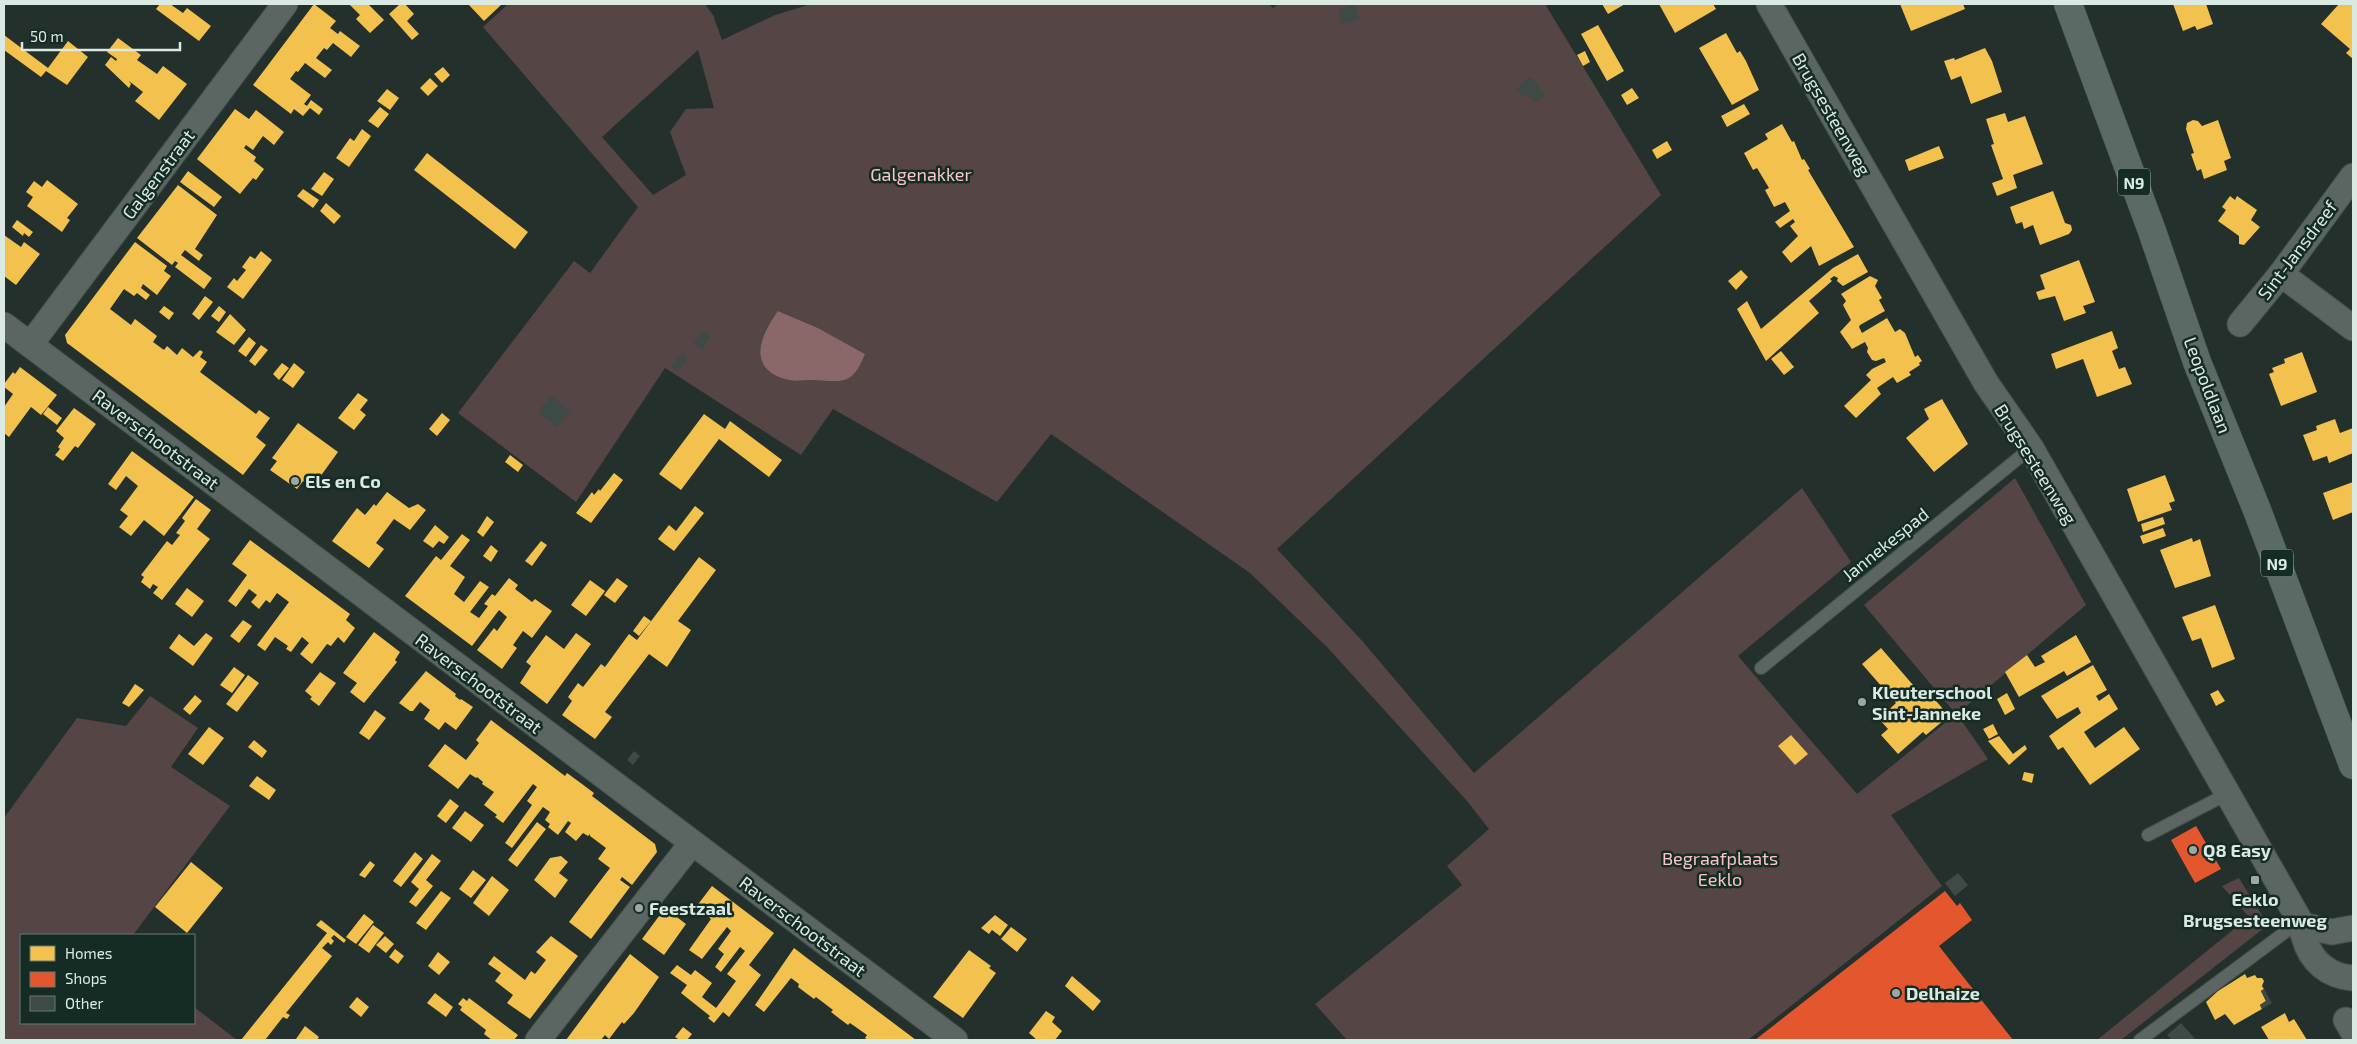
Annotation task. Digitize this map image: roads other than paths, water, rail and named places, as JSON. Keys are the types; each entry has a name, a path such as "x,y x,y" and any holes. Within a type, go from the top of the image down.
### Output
{"main road":[{"name":"Leopoldlaan","path":"2068,4 2152,231 2197,362 2257,510 2353,764"}],"street":[{"name":"Galgenstraat","path":"30,345 285,4"},
{"name":"Brugsesteenweg","path":"1769,4 1986,384 2031,448 2301,923 2304,938 2324,970 2338,977 2353,978"},
{"name":"Sint-Jansdreef","path":"2240,324 2281,274 2353,176"},
{"path":"2281,274 2353,328"},
{"name":"Raverschootstraat","path":"4,325 955,1040"},
{"path":"538,1040 692,843"},
{"path":"2301,923 2332,932 2353,928"}],"lane":[{"name":"Jannekespad","path":"1761,668 2031,448"},
{"path":"2148,835 2227,794"},
{"path":"2140,1040 2301,923"}],"place":[{"name":"Els en Co","path":"295,481"},
{"name":"Kleuterschool Sint-Janneke","path":"1862,702"},
{"name":"Q8 Easy","path":"2193,850"},
{"name":"Eeklo Brugsesteenweg","path":"2255,880"},
{"name":"Feestzaal","path":"639,908"},
{"name":"Delhaize","path":"1896,993"}],"park label":[{"name":"Galgenakker","path":"921,174"},
{"name":"Begraafplaats Eeklo","path":"1720,868"}]}
